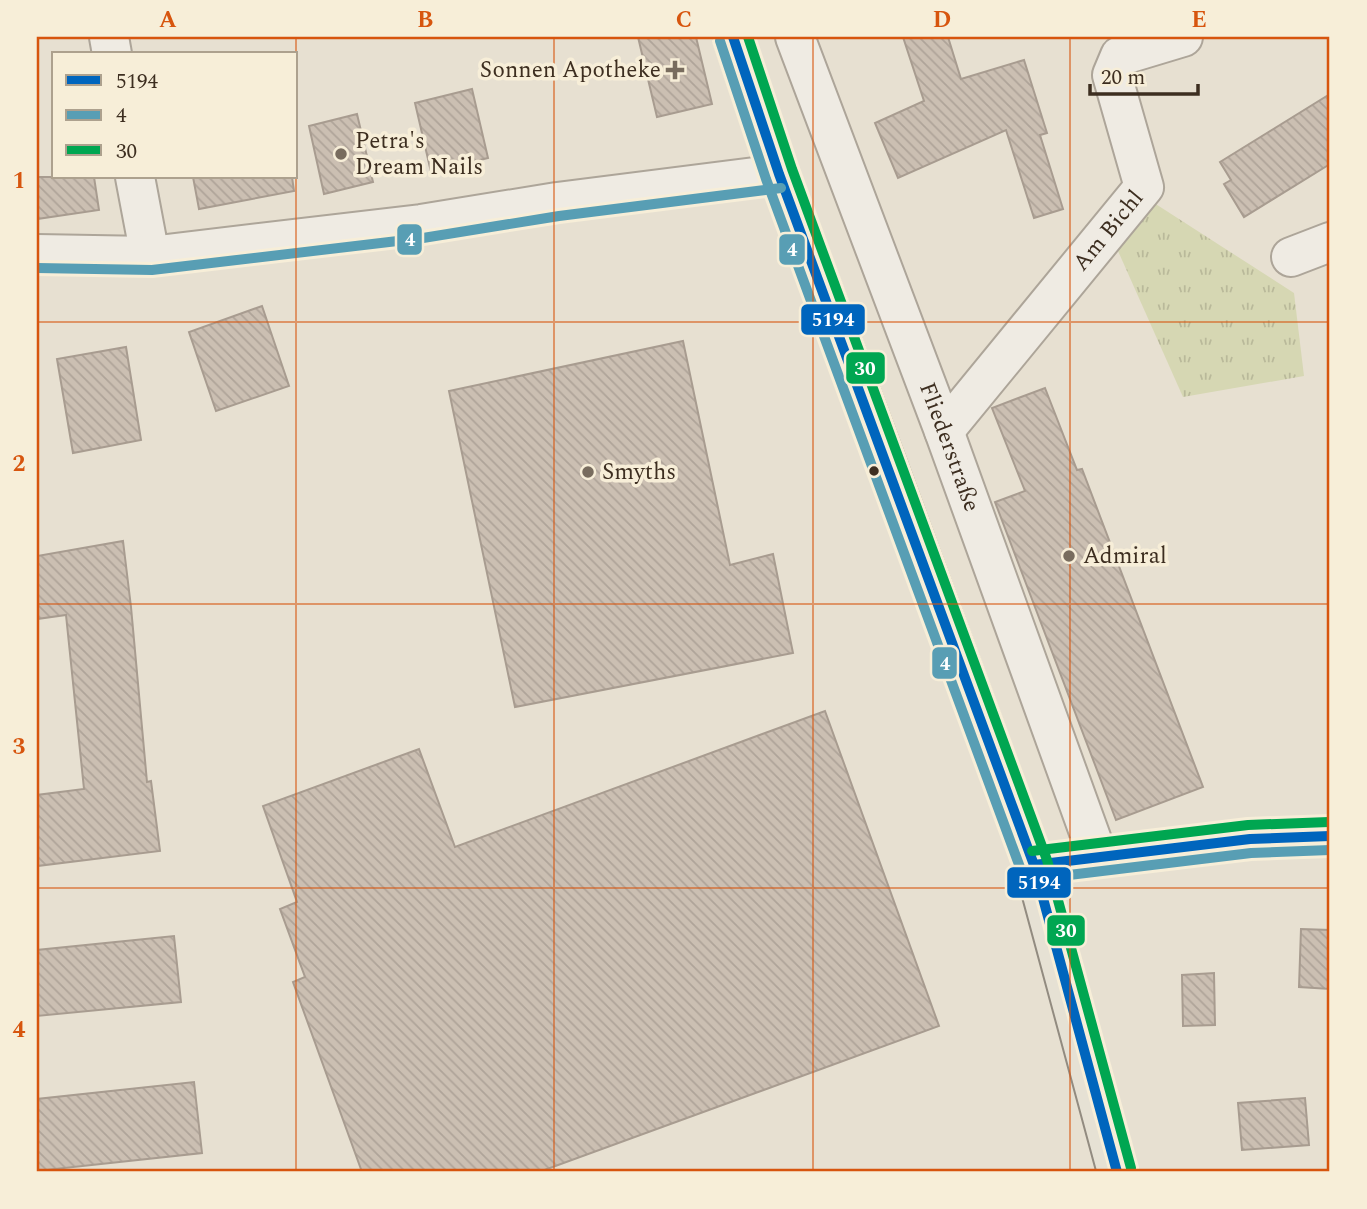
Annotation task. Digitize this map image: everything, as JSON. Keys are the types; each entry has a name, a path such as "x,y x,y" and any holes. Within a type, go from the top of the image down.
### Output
{"main road":[{"path":"733,37 779,174 1034,866 1117,1172"}],"street":[{"name":"Fliederstraße","path":"795,37 944,431 1098,857"},
{"name":"Am Bichl","path":"944,431 1144,187 1112,75 1121,57 1184,37"},
{"path":"37,254 150,256 421,224 557,202 779,174"},
{"path":"135,178 150,256"},
{"path":"1291,257 1330,243"},
{"path":"1034,866 1251,839 1330,836"}],"green space":[{"path":"1151,201 1294,293 1304,376 1183,397 1114,242"}],"building":[{"name":"Sonnen Apotheke","path":"638,37 696,37 712,104 657,117"},
{"path":"903,37 948,37 961,79 1024,60 1047,133 1040,135 1063,209 1034,218 1006,130 898,178 875,123 924,101"},
{"path":"472,89 488,158 431,172 415,103"},
{"path":"1330,94 1330,164 1244,217 1224,184 1231,180 1220,162"},
{"name":"Petra's Dream Nails","path":"357,114 373,182 324,194 309,126"},
{"path":"37,177 94,178 99,210 37,219"},
{"path":"193,178 292,178 294,191 199,209"},
{"path":"262,306 289,386 216,411 189,332"},
{"name":"Smyths","path":"683,341 730,565 773,554 793,653 515,707 449,391"},
{"path":"126,347 141,440 73,453 57,359"},
{"path":"1045,388 1077,470 1082,469 1203,787 1116,820 995,502 1025,491 992,408"},
{"path":"123,541 147,782 151,781 160,851 37,866 37,795 84,789 66,615 37,619 37,556"},
{"path":"825,711 939,1026 539,1172 362,1172 293,982 305,977 280,909 297,902 263,806 419,749 455,847"},
{"path":"1301,929 1330,930 1330,989 1299,987"},
{"path":"174,936 181,1002 37,1016 37,950"},
{"path":"1214,973 1215,1025 1183,1026 1182,975"},
{"path":"194,1082 202,1153 37,1171 37,1099"},
{"path":"1305,1098 1309,1145 1242,1150 1238,1103"}],"transit line":[{"name":"5194","path":"733,37 779,174 1034,865 1117,1172"},
{"name":"30","path":"748,37 792,169 1047,860 1131,1168"},
{"name":"4","path":"720,41 766,179 1021,870"},
{"name":"4","path":"37,268 152,270 423,238 559,216 781,188"},
{"name":"30","path":"1032,851 1248,825 1329,822"},
{"name":"5194","path":"1034,865 1250,839 1330,836"},
{"name":"4","path":"1036,879 1251,853 1330,850"}],"place":[{"name":"Sonnen Apotheke","path":"675,70"},
{"name":"Petra's Dream Nails","path":"341,154"},
{"name":"Smyths","path":"588,472"},
{"name":"Admiral","path":"1069,556"}]}
